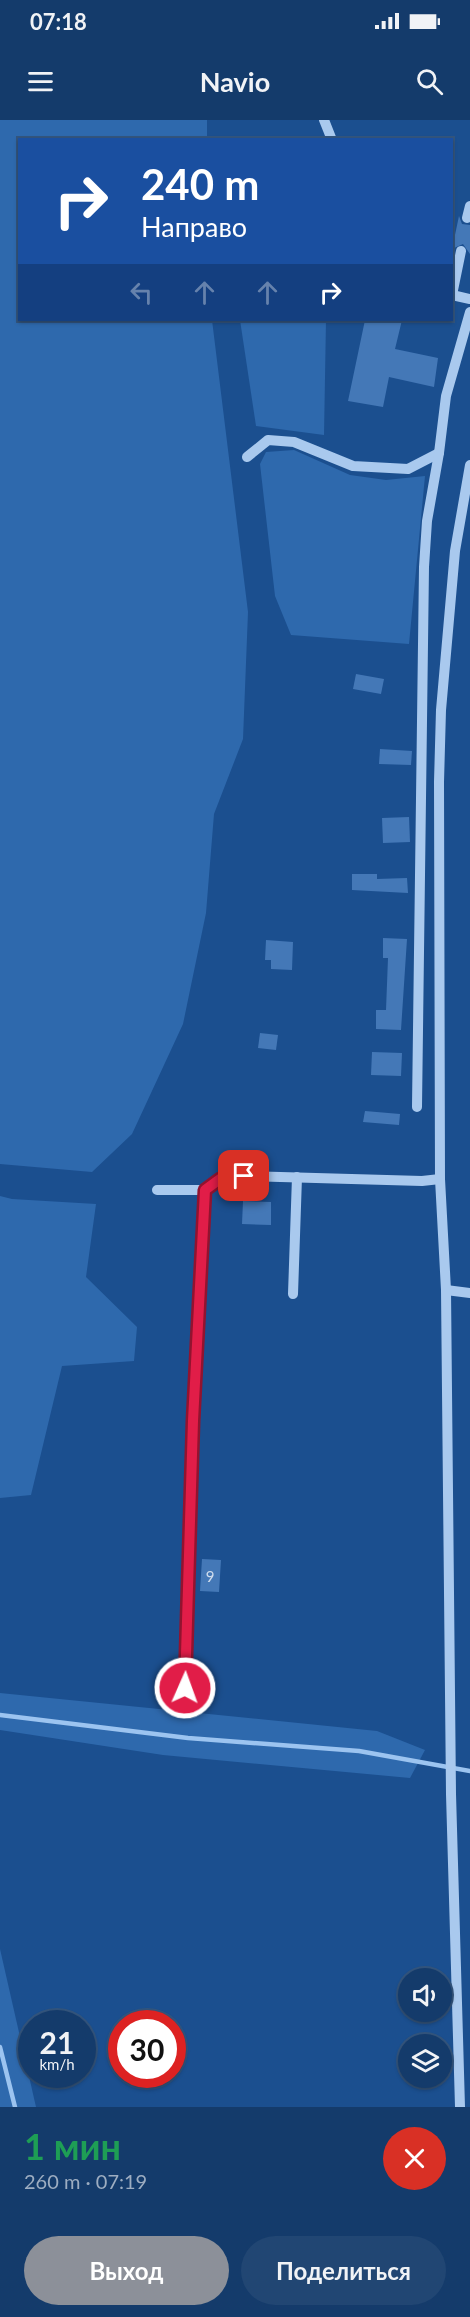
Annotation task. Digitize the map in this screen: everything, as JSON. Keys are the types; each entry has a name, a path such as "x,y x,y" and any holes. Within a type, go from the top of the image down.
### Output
{"street":[{"path":"324,120 331,138"},
{"path":"467,218 470,206"},
{"path":"453,290 461,251"},
{"path":"453,295 470,299"},
{"path":"417,1107 424,567 427,521 446,396 470,312"},
{"path":"247,458 268,440 294,442 354,466 408,469 439,453"},
{"path":"460,2107 451,1794 446,1290 440,1179 441,710 455,552 470,465"},
{"path":"157,1190 205,1190 220,1179 244,1176 422,1181 440,1179"},
{"path":"293,1294 297,1177"},
{"path":"185,1688 193,1421 205,1190"},
{"path":"446,1290 470,1293"}],"shaded area":[{"path":"0,120 207,120 207,138 18,138 18,321 212,321 248,612 243,739 214,814 206,913 183,1024 132,1134 92,1172 0,1164"},
{"path":"240,321 326,321 324,435 256,426"},
{"path":"294,450 350,475 386,480 425,476 409,644 291,635 275,596 260,464 266,452"},
{"path":"0,1196 12,1199 96,1204 86,1277 137,1327 134,1361 62,1366 31,1495 0,1498"},
{"path":"0,1693 377,1731 425,1750 410,1778 163,1755 0,1730"},
{"path":"0,1949 18,2028 18,2088 32,2088 36,2107 0,2107"}],"building":[{"path":"459,216 462,224 470,225 470,254 463,244 453,249"},
{"path":"365,321 402,321 395,349 438,358 434,387 389,377 383,407 348,401"},
{"path":"356,674 384,679 381,694 353,689"},
{"path":"380,749 412,751 411,765 379,764"},
{"path":"409,817 410,842 383,843 382,818"},
{"path":"352,874 377,874 377,879 407,878 408,893 352,890"},
{"path":"383,938 407,939 401,1030 376,1029 376,1010 386,1010 388,958 383,958"},
{"path":"266,940 293,942 292,970 271,969 271,960 265,960"},
{"path":"260,1033 278,1035 276,1050 258,1048"},
{"path":"372,1052 402,1053 401,1076 371,1075"},
{"path":"365,1111 400,1114 399,1125 363,1122"},
{"path":"243,1201 271,1202 271,1225 242,1224"},
{"path":"202,1559 221,1560 219,1592 200,1591"}],"waterway":[{"path":"0,1715 188,1738 359,1751 470,1771"},
{"path":"0,2047 15,2107"}],"route":[{"path":"185,1688 193,1421 205,1190 220,1179 244,1176"}]}
